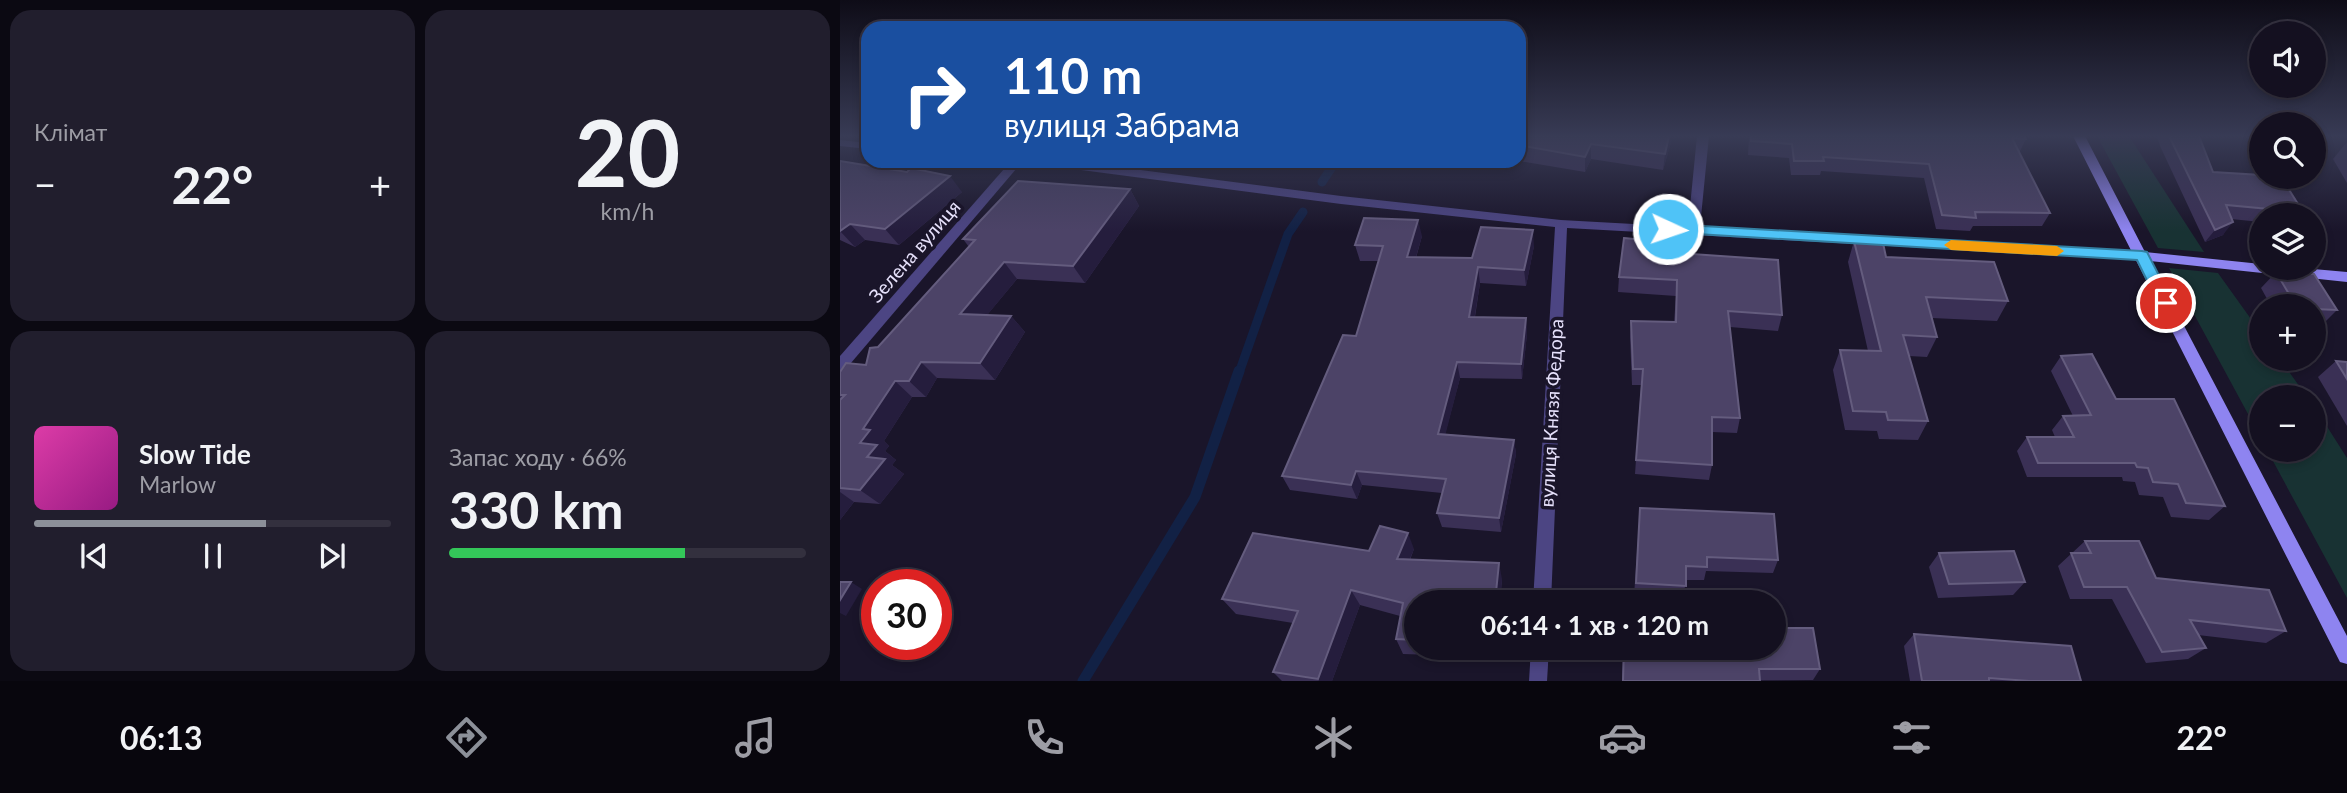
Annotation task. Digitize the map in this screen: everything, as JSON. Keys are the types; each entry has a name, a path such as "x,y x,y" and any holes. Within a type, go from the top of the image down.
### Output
{"main road":[{"path":"2096,168 2347,655"},
{"path":"2142,256 2347,277"}],"street":[{"name":"Зелена вулиця","path":"840,366 1011,168"},
{"path":"1095,168 1341,201 1561,224 2142,256"},
{"path":"1694,230 1700,168"},
{"name":"вулиця Князя Федора","path":"1543,590 1561,224"},
{"path":"1538,681 1539,660"}],"green space":[{"path":"2114,168 2150,168 2204,252 2158,248"},
{"path":"2169,268 2218,273 2249,316 2249,371 2289,371 2298,385 2249,385 2249,416"},
{"path":"2326,425 2347,458 2347,598 2273,462 2326,462"}],"building":[{"path":"840,168 883,168 907,172 911,168 950,176 885,229 850,224 840,231"},
{"path":"1930,168 2027,168 2050,213 1975,212 1976,218 1942,215"},
{"path":"2185,168 2211,168 2213,172 2249,174 2249,189 2289,189 2297,203 2249,203 2249,207 2226,205 2233,222 2215,230"},
{"path":"1018,181 1130,189 1073,266 1004,262 960,314 1011,316 980,363 921,362 909,381 895,381 863,429 870,430 860,443 877,445 867,457 885,459 860,490 840,488 840,400 845,395 840,395 840,372 846,363 866,365 870,348 878,347 975,240 963,239"},
{"path":"1364,218 1418,220 1407,257 1472,258 1481,227 1533,230 1524,270 1478,267 1469,317 1526,318 1521,364 1457,362 1438,434 1514,440 1499,518 1437,513 1446,479 1356,471 1351,485 1282,476 1343,335 1356,336 1383,246 1355,245"},
{"path":"1624,238 1664,242 1663,252 1778,260 1782,315 1728,311 1740,418 1712,417 1712,465 1636,460 1643,369 1633,369 1631,321 1676,322 1677,280 1619,277"},
{"path":"1854,241 1883,243 1886,257 1994,262 2008,301 1926,297 1937,337 1903,335 1928,421 1888,420 1886,412 1853,411 1840,350 1881,351"},
{"path":"2281,280 2318,280 2337,310 2326,310 2326,294 2289,294"},
{"path":"2092,354 2116,399 2174,399 2225,506 2186,503 2178,484 2153,482 2148,468 2137,467 2135,463 2038,463 2027,437 2074,437 2063,416 2091,415 2061,356"},
{"path":"2336,361 2347,362 2347,379"},
{"path":"1640,508 1774,514 1778,560 1707,557 1707,567 1686,566 1686,586 1636,583"},
{"path":"1380,526 1408,533 1397,559 1499,563 1496,590 1404,590 1404,639 1396,639 1403,603 1351,590 1318,679 1273,672 1298,611 1222,599 1253,533 1369,551"},
{"path":"2085,541 2139,541 2156,578 2269,590 2286,631 2190,620 2206,648 2162,652 2127,587 2084,587 2071,553 2091,553"},
{"path":"2014,551 2025,582 1949,584 1939,553"},
{"path":"840,582 851,582 840,600"},
{"path":"1786,628 1813,628 1820,669 1759,669 1760,681 1623,681 1624,660 1786,660"},
{"path":"1914,634 2071,646 2081,681 1989,678 1989,681 1922,681"}],"waterway":[{"path":"1322,182 1331,168"},
{"path":"1239,373 1288,234 1303,212"},
{"path":"1083,681 1195,497 1239,371"}],"slow traffic":[{"path":"1951,245 2057,251"}],"route":[{"path":"1668,229 2142,256 2166,303"}]}
